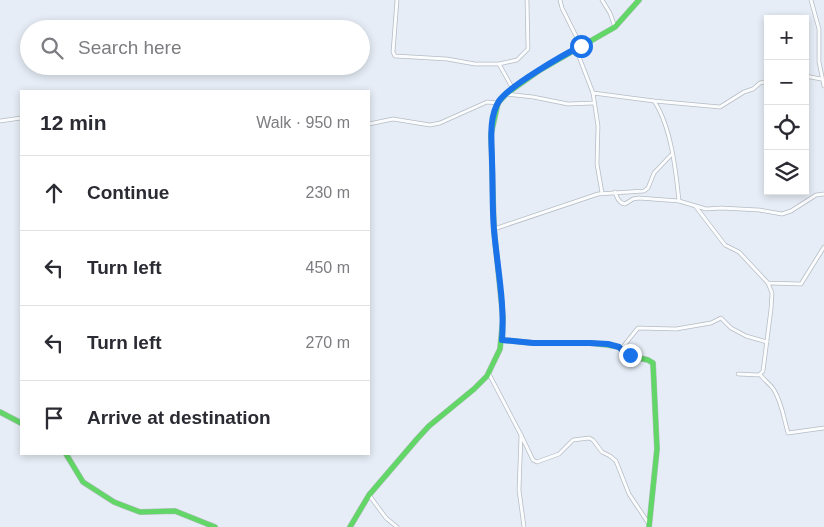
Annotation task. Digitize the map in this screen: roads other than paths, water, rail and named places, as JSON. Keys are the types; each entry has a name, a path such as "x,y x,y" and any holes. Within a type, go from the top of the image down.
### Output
{"street":[{"path":"397,0 394,56 447,59 475,64 498,64 517,60 528,49 527,0"},
{"path":"560,0 593,93 598,126 596,164 602,193"},
{"path":"602,0 610,13 615,27"},
{"path":"350,527 369,495 429,426 474,389 488,374 500,349 503,318 494,229 491,134 498,103 506,94 540,70 615,27 639,0"},
{"path":"811,0 819,29 818,52 821,79 824,86"},
{"path":"498,64 513,89"},
{"path":"809,77 821,79"},
{"path":"593,93 720,107 764,82"},
{"path":"506,94 568,104 594,103"},
{"path":"654,101 664,119 677,180 679,201"},
{"path":"370,124 392,119 430,125 440,123 487,102 498,103"},
{"path":"0,121 20,118"},
{"path":"494,229 602,193 646,190 654,173 671,155"},
{"path":"615,192 618,200 626,204 635,198 679,201 696,207 758,210 785,214 816,195 824,194"},
{"path":"696,207 725,245 739,252 768,283 772,292 765,365 760,374"},
{"path":"768,283 801,284 824,247"},
{"path":"622,348 638,328 676,329 711,323 721,318 731,328 746,336 767,342"},
{"path":"502,340 533,343 608,344 622,348 627,355 651,361 654,366 657,449 649,525"},
{"path":"488,374 533,460 537,462 560,454 574,440 589,438 593,440 602,452 616,461 629,494 649,525"},
{"path":"738,374 760,374 769,383 775,392 788,433 824,428"},
{"path":"0,412 20,423"},
{"path":"521,435 519,490 524,527"},
{"path":"67,455 83,482 114,502 140,512 174,511 216,527"},
{"path":"369,495 386,518 397,527"}]}
